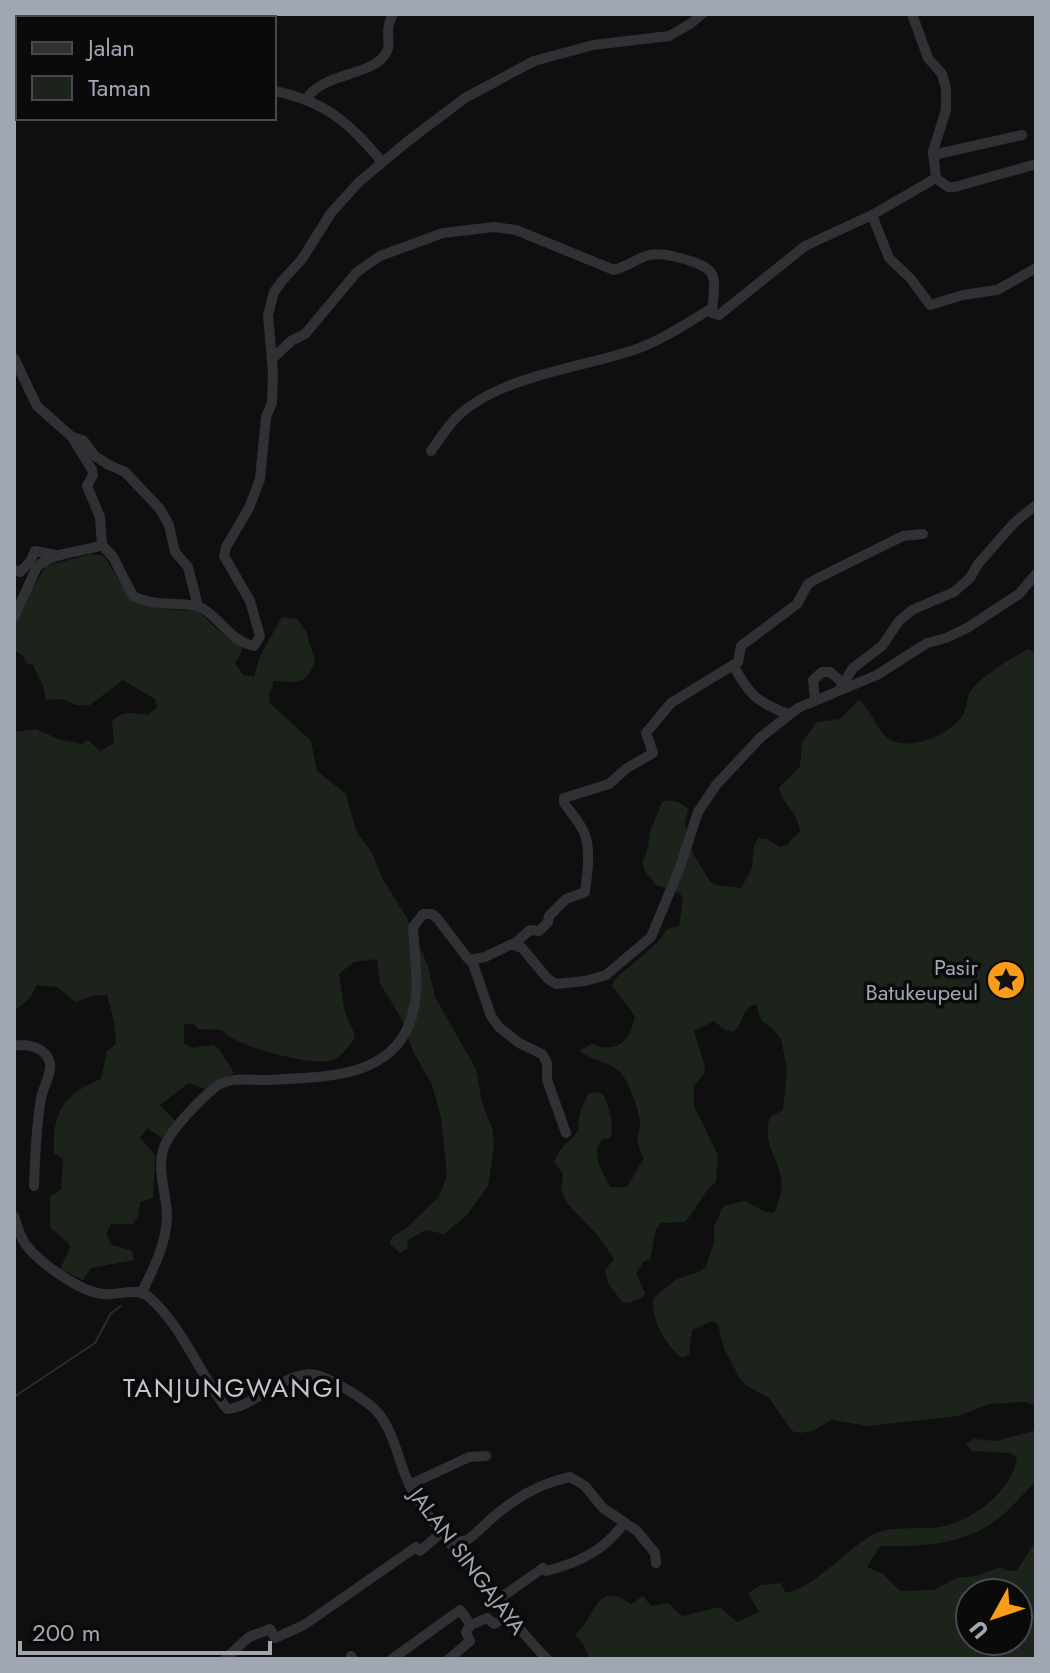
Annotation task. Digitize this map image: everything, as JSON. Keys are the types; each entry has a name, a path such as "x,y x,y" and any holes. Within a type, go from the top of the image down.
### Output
{"street":[{"path":"306,100 317,86 365,68 385,55 388,44 386,27 393,14"},
{"path":"72,437 83,440 95,456 125,472 160,509 169,525 175,552 188,567 198,606 222,628 254,646 260,636 250,601 224,556 257,490 266,417 272,403 268,315 274,292 302,259 331,213 359,182 465,98 534,61 593,45 669,36 702,14"},
{"path":"912,14 928,58 942,74 946,89 946,110 933,155 936,178 948,187 955,187 1036,164"},
{"path":"276,92 306,100 342,118 382,162"},
{"path":"933,155 1022,135"},
{"path":"272,359 291,341 303,335 350,278 372,261 428,238 494,227 516,230 614,270 658,254 699,264 707,268 714,280 713,315 724,312 791,255 872,215 936,178"},
{"path":"872,215 889,258 911,279 930,305 963,295 997,290 1036,268"},
{"path":"431,451 455,418 507,386 659,341 712,308"},
{"path":"14,358 37,406 72,437 92,470 93,475 87,486 100,517 102,545 113,557 133,596 164,605 198,606"},
{"path":"841,686 853,668 882,646 899,621 912,610 954,592 970,578 978,564 1014,523 1036,505"},
{"path":"472,961 514,944 530,930 539,931 566,899 585,892 586,837 564,803 564,798 609,784 627,768 653,753 646,733 664,708 740,660 738,651 741,646 797,604 808,584 874,548 903,536 923,534"},
{"path":"14,570 20,572 35,551 71,554 102,545"},
{"path":"14,617 37,567 56,555"},
{"path":"514,944 522,948 556,984 606,975 644,945 657,927 698,812 716,785 761,737 788,714 841,686 877,675 927,643 967,628 1019,594 1036,574"},
{"path":"733,665 740,681 752,694 765,704 788,714"},
{"path":"815,700 813,680 822,672 830,672 841,686"},
{"path":"14,1216 26,1245 69,1280 103,1295 142,1292 162,1249 167,1215 162,1158 168,1139 212,1089 223,1081 289,1079 360,1071 382,1060 401,1038 412,1018 417,989 413,927 423,914 432,914 437,918 459,949 472,961 491,1016 499,1027 519,1043 542,1054 547,1063 547,1080 566,1133"},
{"path":"14,1046 26,1044 35,1047 49,1059 51,1067 43,1088 37,1121 34,1186"},
{"name":"JALAN SINGAJAYA","path":"142,1292 161,1309 227,1409 239,1407 283,1382 311,1375 320,1376 378,1412 393,1439 409,1485 496,1601 547,1659"},
{"path":"409,1485 469,1457 486,1456"},
{"path":"225,1659 249,1637 270,1629 275,1638 293,1631 416,1547 420,1551 445,1536 466,1541 505,1507 556,1479 570,1477 579,1481 603,1508 637,1531 655,1553 656,1563"},
{"path":"496,1601 543,1568 546,1571 583,1560 605,1545 624,1523"},
{"path":"392,1659 460,1610 471,1625"},
{"path":"449,1659 470,1641 466,1632 471,1625 487,1618 494,1624 508,1616"}],"green space":[{"path":"91,554 104,556 125,590 142,604 198,611 220,632 242,646 235,663 243,675 254,677 260,656 282,617 297,619 306,631 315,661 308,675 300,681 274,681 269,695 270,703 311,741 317,771 346,794 356,831 372,853 382,878 407,918 428,966 435,997 476,1069 482,1102 493,1131 488,1186 467,1215 444,1234 426,1230 408,1240 407,1249 400,1253 390,1244 392,1237 438,1198 447,1176 441,1117 432,1085 413,1051 401,1018 380,983 377,959 354,962 339,974 345,1013 355,1035 345,1051 333,1060 289,1057 255,1048 222,1030 198,1029 194,1024 184,1024 184,1044 192,1048 213,1045 234,1073 205,1089 189,1083 160,1105 176,1122 162,1138 147,1128 140,1138 155,1155 153,1198 140,1202 133,1224 111,1224 106,1234 112,1245 132,1251 134,1260 91,1268 83,1280 60,1269 71,1246 50,1227 50,1196 61,1190 63,1159 54,1153 55,1127 69,1098 101,1079 107,1051 116,1044 107,995 76,1002 57,987 37,985 29,999 14,1011 14,732 36,729 58,739 82,744 88,740 100,751 114,743 112,721 128,714 147,715 157,707 155,699 123,680 90,705 76,705 62,699 46,700 33,665 26,663 17,652 14,655 14,619 46,566"},
{"path":"1028,649 1036,652 1036,1405 1024,1402 990,1404 958,1416 868,1426 832,1420 812,1431 792,1431 769,1398 740,1379 724,1348 718,1325 712,1321 692,1330 689,1355 682,1358 660,1331 653,1307 653,1298 677,1279 701,1271 706,1266 714,1243 714,1227 723,1206 745,1201 774,1213 781,1183 768,1130 770,1117 783,1110 787,1070 781,1039 761,1020 756,1004 747,1009 733,1032 714,1021 694,1031 705,1066 704,1074 694,1086 694,1106 718,1155 716,1182 685,1222 661,1223 656,1229 650,1259 643,1262 636,1274 645,1293 629,1303 622,1302 608,1283 605,1270 614,1259 599,1237 567,1203 561,1190 563,1174 554,1162 561,1149 579,1130 579,1116 588,1094 596,1092 603,1094 612,1128 610,1138 602,1139 597,1151 610,1187 627,1187 644,1158 638,1142 639,1117 622,1075 610,1065 579,1051 592,1044 616,1046 626,1038 635,1016 612,986 615,979 657,943 667,929 679,926 683,900 680,893 656,885 642,863 662,802 676,801 688,809 685,824 693,853 709,880 715,885 741,888 752,868 754,845 759,838 780,847 787,845 800,831 796,817 779,788 800,766 802,742 817,722 840,719 859,700 889,739 906,744 927,740 938,736 961,718 970,692 978,683"},
{"path":"1036,1430 1036,1482 1000,1517 982,1529 940,1543 880,1546 867,1567 883,1574 900,1591 934,1590 954,1579 954,1657 1034,1657 1034,1577 966,1577 1001,1567 1008,1571 1017,1570 1036,1541 1036,1659 590,1659 575,1634 597,1604 610,1596 631,1604 643,1596 651,1606 668,1603 682,1616 720,1607 737,1622 759,1612 748,1593 761,1585 780,1583 786,1593 820,1576 861,1542 879,1532 939,1527 965,1519 999,1493 1014,1470 1017,1457 1010,1453 972,1451 966,1444 973,1439 997,1441"}],"waterway":[{"path":"14,1397 95,1343 111,1313 121,1306"}],"place":[{"name":"Pasir Batukeupeul","path":"1006,980"}],"district":[{"name":"TANJUNGWANGI","path":"233,1388"}]}
